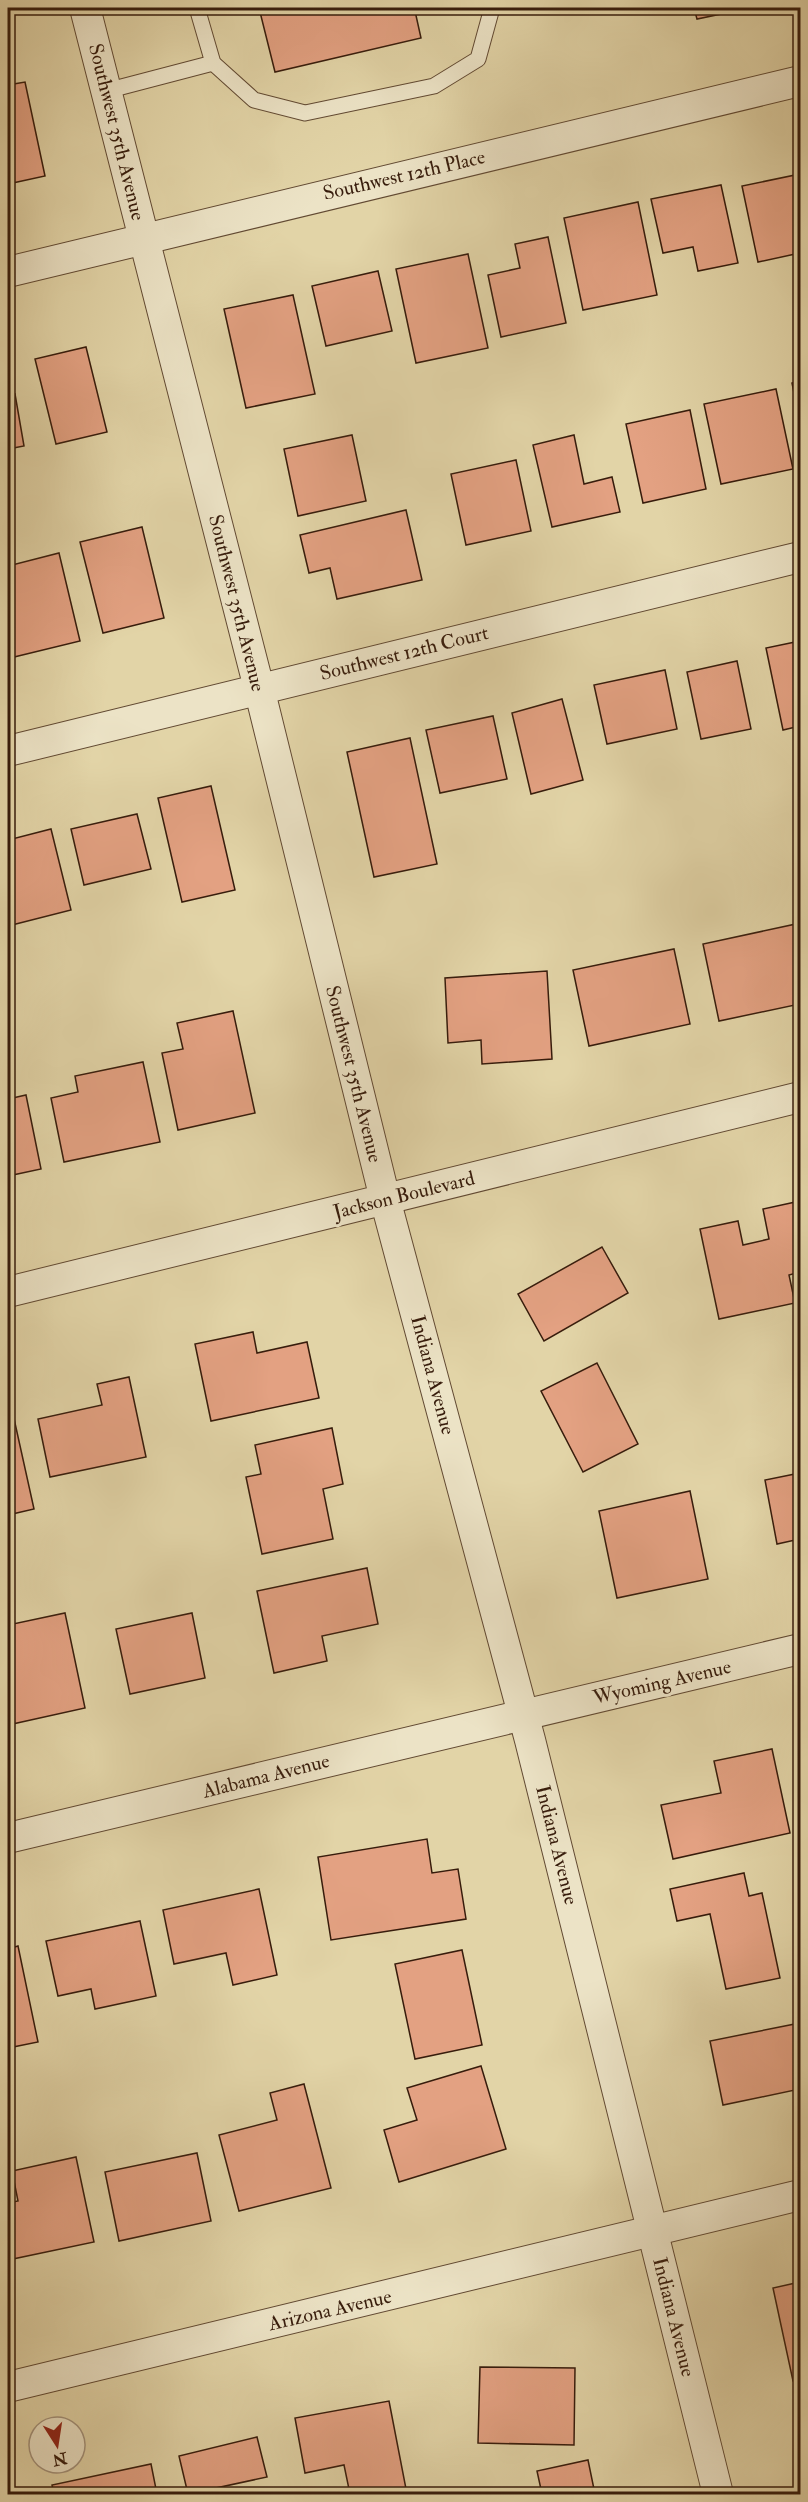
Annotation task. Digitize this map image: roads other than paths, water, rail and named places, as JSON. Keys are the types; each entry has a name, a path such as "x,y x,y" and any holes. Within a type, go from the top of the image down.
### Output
{"street":[{"name":"Southwest 35th Avenue","path":"85,8 259,688 385,1199"},
{"name":"Southwest 12th Place","path":"8,272 144,237 801,81"},
{"name":"Southwest 12th Court","path":"8,751 801,557"},
{"name":"Jackson Boulevard","path":"8,1292 801,1097"},
{"name":"Indiana Avenue","path":"385,1199 524,1714 718,2494"},
{"name":"Wyoming Avenue","path":"524,1714 801,1649"},
{"name":"Alabama Avenue","path":"8,1838 524,1714"},
{"name":"Arizona Avenue","path":"8,2387 653,2233 801,2195"}],"lane":[{"path":"197,8 213,63 254,100 305,112 434,86 478,59 492,8"},
{"path":"106,91 213,63"}]}
